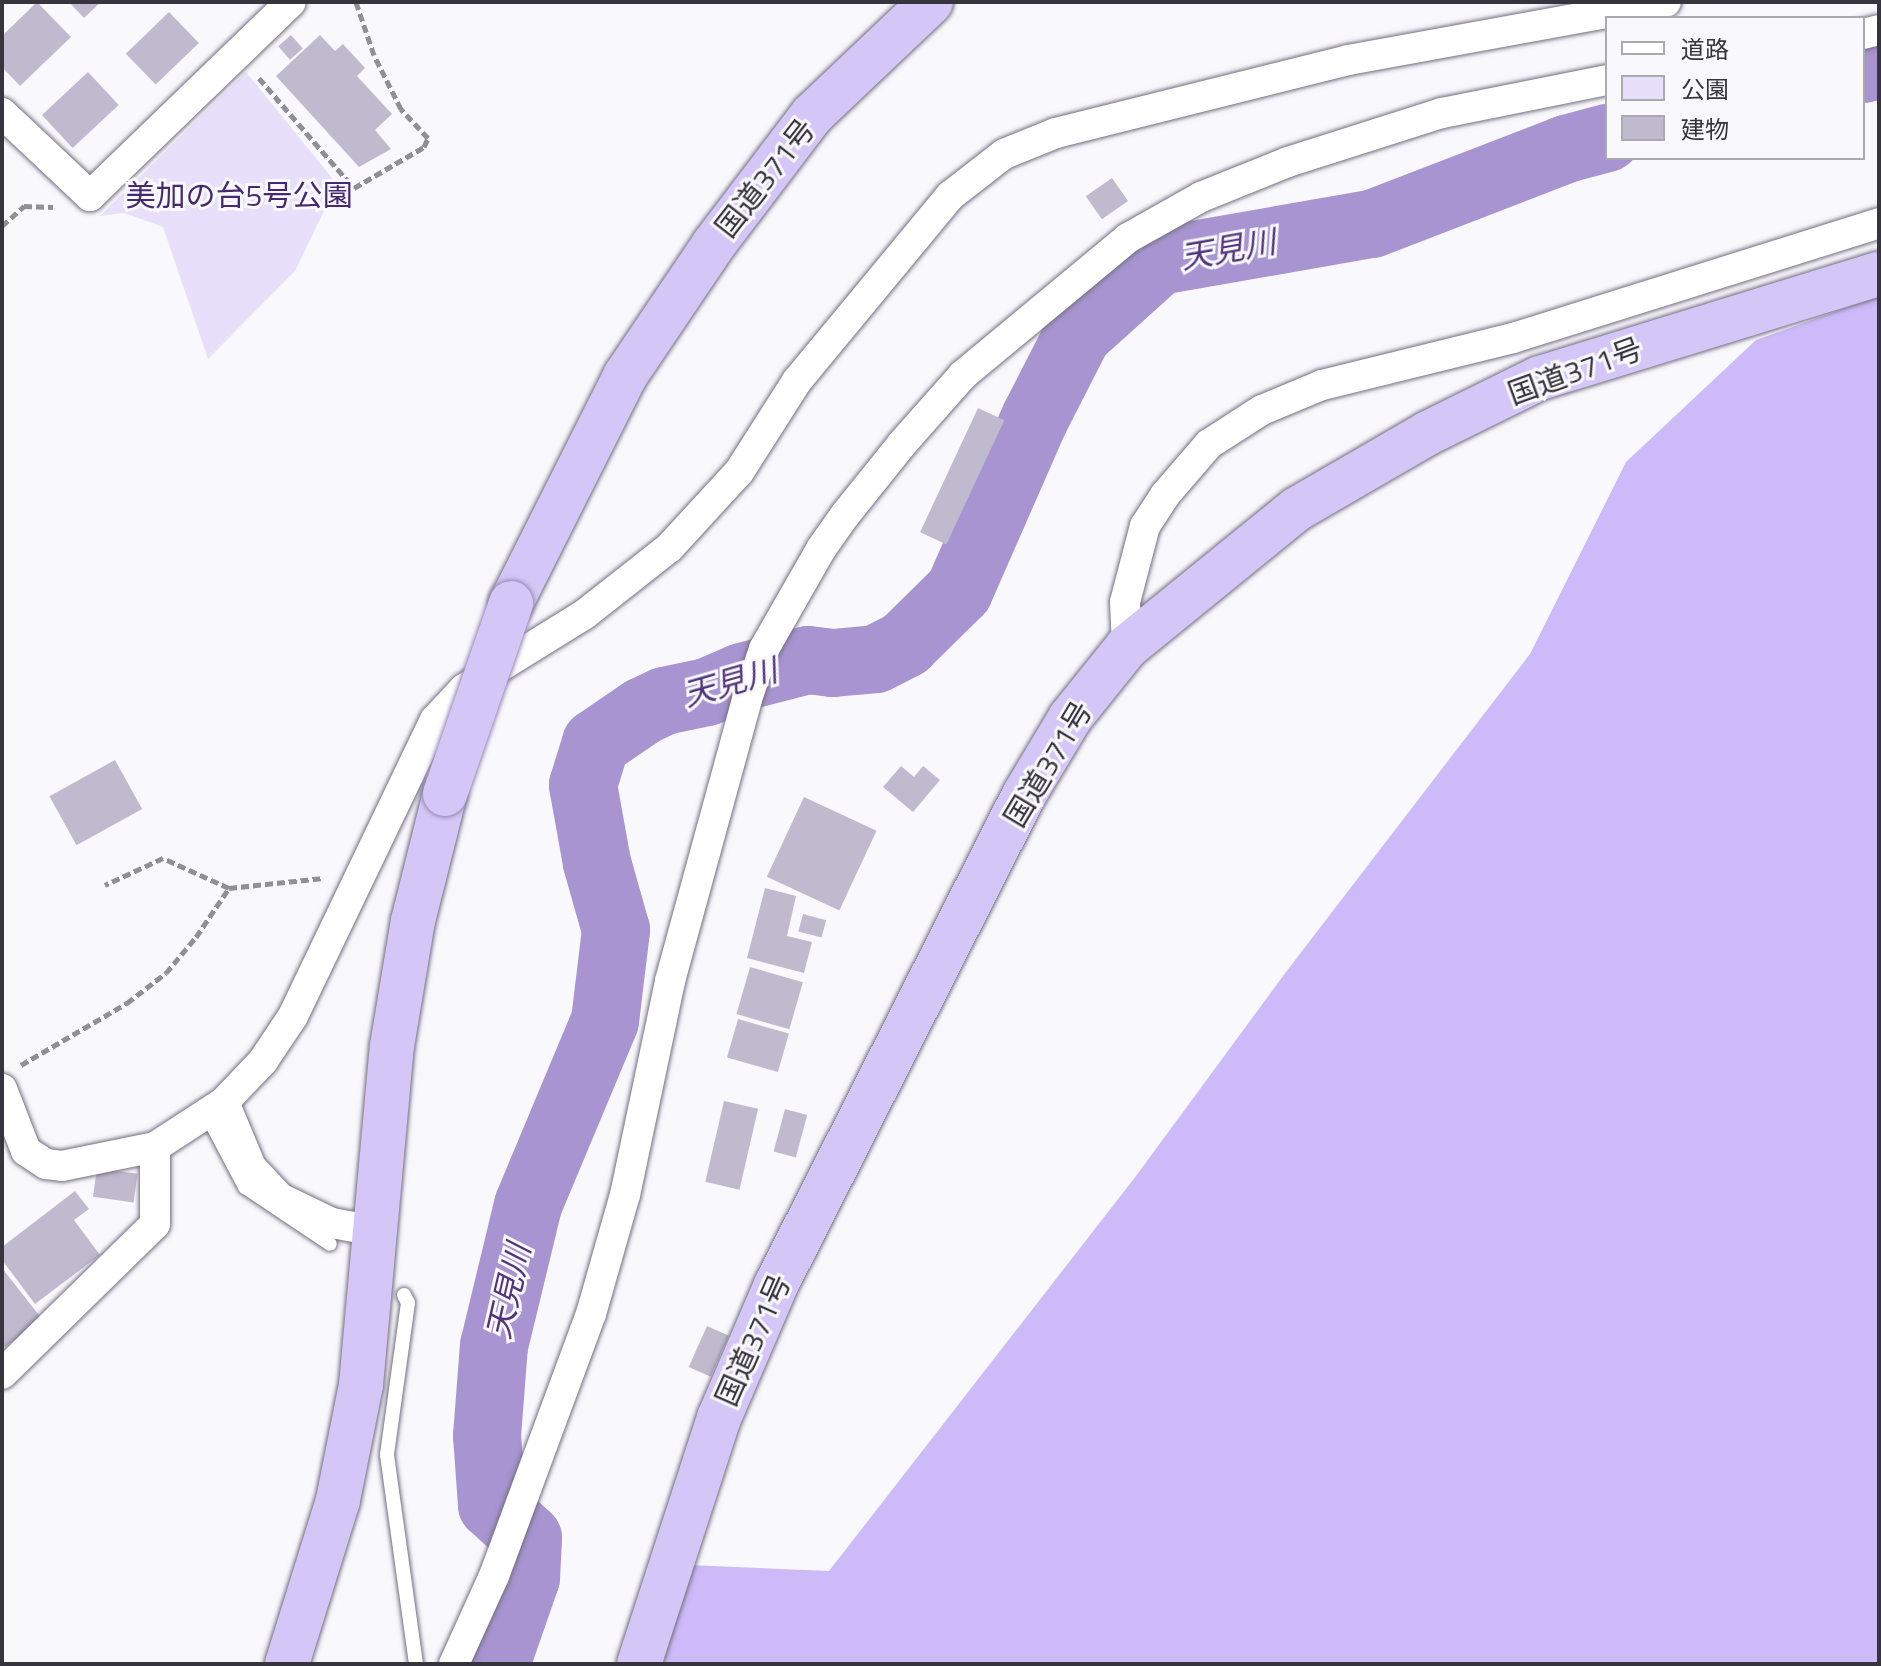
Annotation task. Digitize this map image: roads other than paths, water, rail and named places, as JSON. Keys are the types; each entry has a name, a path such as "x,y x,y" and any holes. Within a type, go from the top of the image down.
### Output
{"highway":[{"name":"国道371号","path":"287,1664 338,1500 361,1385 392,1046 413,921 445,794 511,603 625,376 714,244 812,115 931,2"},
{"name":"国道371号","path":"639,1664 719,1418 776,1285 1024,795 1070,718 1127,647 1297,509 1428,433 1540,378 1879,274"}],"street":[{"path":"2,113 90,196 291,2"},
{"path":"7,1080 26,1151 46,1164 62,1166 155,1147 215,1107 263,1061 293,1016 435,720 464,689 585,614 669,548 739,472 797,381 950,196 1004,154 1056,133 1348,60 1666,2"},
{"path":"454,1664 494,1576 591,1314 625,1195 670,981 747,699 764,649 821,549 901,445 963,375 1128,238 1201,197 1288,162 1442,113 1605,80"},
{"path":"1127,647 1125,602 1145,526 1165,495 1209,444 1262,410 1322,385 1513,338 1879,223"},
{"path":"215,1107 251,1167 280,1198 332,1223 375,1231"},
{"path":"2,1374 155,1224 155,1147"}],"lane":[{"path":"215,1107 245,1187 330,1244"},
{"path":"404,1295 408,1303 387,1455 416,1664"}],"waterway":[{"name":"天見川","path":"1865,68 1879,65"},
{"name":"天見川","path":"496,1664 526,1578 528,1538 492,1505 487,1436 494,1346 528,1205 605,1021 616,930 597,863 583,785 596,743 643,711 664,701 707,692 742,677 808,660 833,663 876,659 905,644 959,591 1035,418 1078,334 1159,261 1372,224 1566,149 1605,139"}],"park label":[{"name":"美加の台5号公園","path":"239,195"}]}
